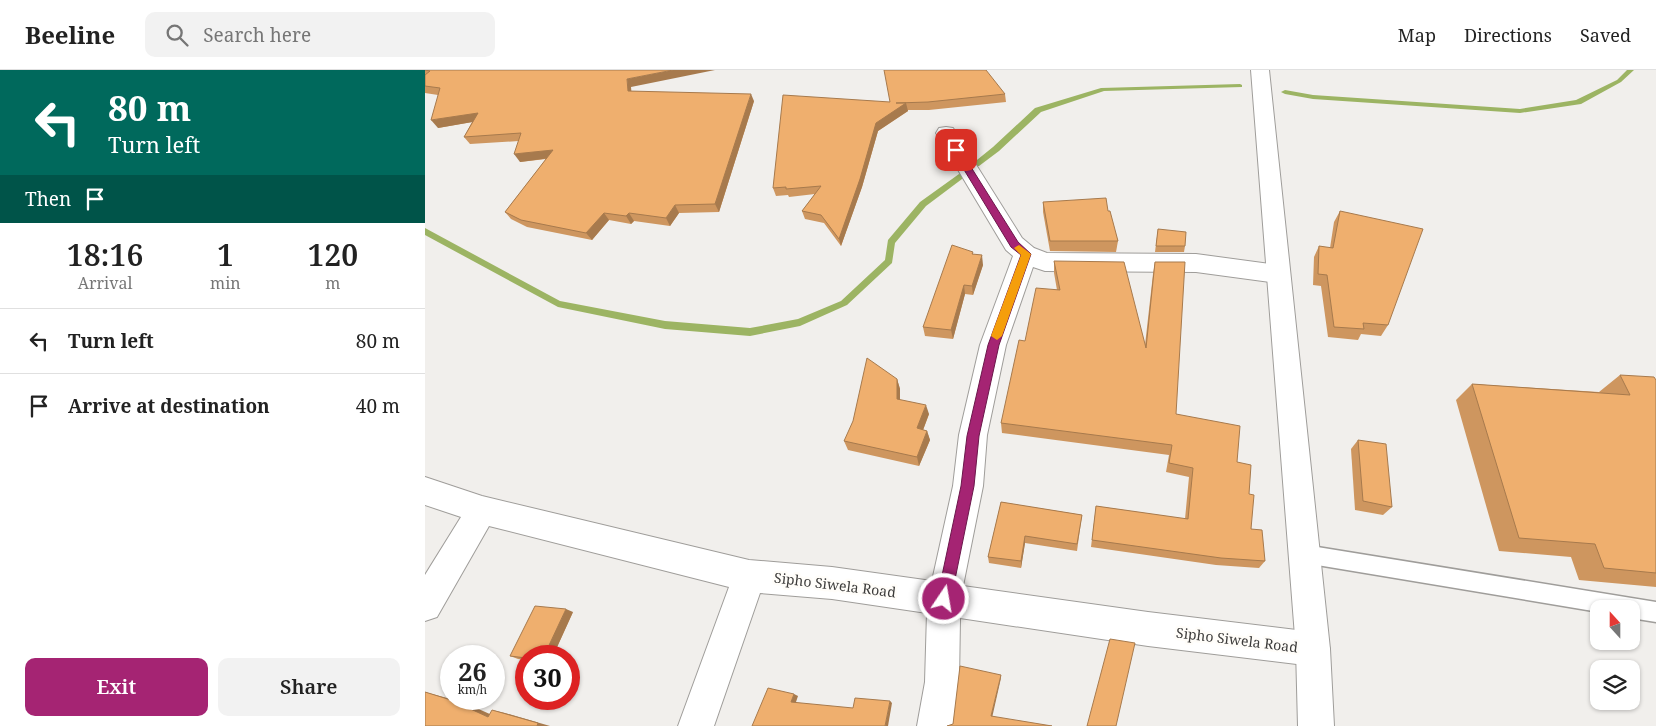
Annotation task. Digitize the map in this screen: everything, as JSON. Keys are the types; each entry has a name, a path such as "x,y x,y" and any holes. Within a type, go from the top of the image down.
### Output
{"street":[{"path":"1260,70 1305,554 1313,649 1316,726"},
{"path":"946,133 1014,244 1026,254 1045,262 1196,263 1278,274"},
{"path":"935,726 942,682 944,599 967,486 973,436 993,345 1026,254"},
{"name":"Sipho Siwela Road","path":"425,491 481,510 749,576 832,583 1148,629 1313,649"},
{"path":"425,605 481,510"},
{"path":"696,726 749,576"}],"lane":[{"path":"1305,554 1656,612"}],"building":[{"path":"425,70 673,70 627,79 628,91 751,94 715,204 675,205 666,218 629,213 626,216 604,213 586,233 521,220 505,212 553,150 514,154 521,133 464,137 478,113 431,120 440,88 425,86 425,75 430,71"},
{"path":"884,70 986,70 1005,94 928,102 896,103 906,103 876,123 860,179 839,239 821,215 802,211 821,186 786,189 786,187 773,188 783,95 890,102"},
{"path":"1106,198 1108,211 1110,211 1118,241 1050,241 1043,202"},
{"path":"1340,211 1423,229 1388,325 1363,323 1364,329 1334,327 1327,275 1318,274 1319,246 1333,248"},
{"path":"1158,229 1186,232 1185,246 1156,246"},
{"path":"952,245 973,252 972,254 982,255 972,286 964,285 951,330 923,327"},
{"path":"1054,261 1124,262 1146,348 1155,262 1185,262 1176,414 1240,426 1237,462 1251,465 1249,494 1254,495 1251,529 1262,530 1265,561 1221,558 1092,540 1096,506 1188,519 1193,468 1169,463 1172,445 1001,423 1019,340 1025,341 1036,288 1060,290"},
{"path":"867,358 897,379 897,399 926,405 917,428 927,431 917,457 844,441 853,421"},
{"path":"1620,375 1654,377 1656,380 1656,573 1604,568 1595,544 1519,538 1472,384 1630,395"},
{"path":"1358,440 1386,444 1392,507 1363,501"},
{"path":"1001,502 1082,515 1077,544 1025,536 1021,561 988,557"},
{"path":"535,606 566,609 549,645 516,645"},
{"path":"1110,639 1135,643 1116,726 1087,726"},
{"path":"515,646 515,657 510,656"},
{"path":"960,666 1001,675 991,716 1052,726 947,726 953,724"},
{"path":"768,688 794,694 791,702 853,708 855,698 890,701 885,726 752,726"},
{"path":"425,692 440,697 440,710 473,710 488,717 492,710 538,723 537,726 425,726"}],"waterway":[{"path":"1285,92 1313,97 1520,111 1578,102 1619,81 1631,70"},
{"path":"976,164 996,149 1038,110 1103,89 1240,86"},
{"path":"425,231 558,304 665,325 750,332 800,322 844,303 889,261 891,242 923,204 959,177"}],"slow traffic":[{"path":"997,336 1026,254 1019,248"}],"route":[{"path":"944,599 967,486 973,436 993,345 1026,254 1014,244 956,150"}]}
